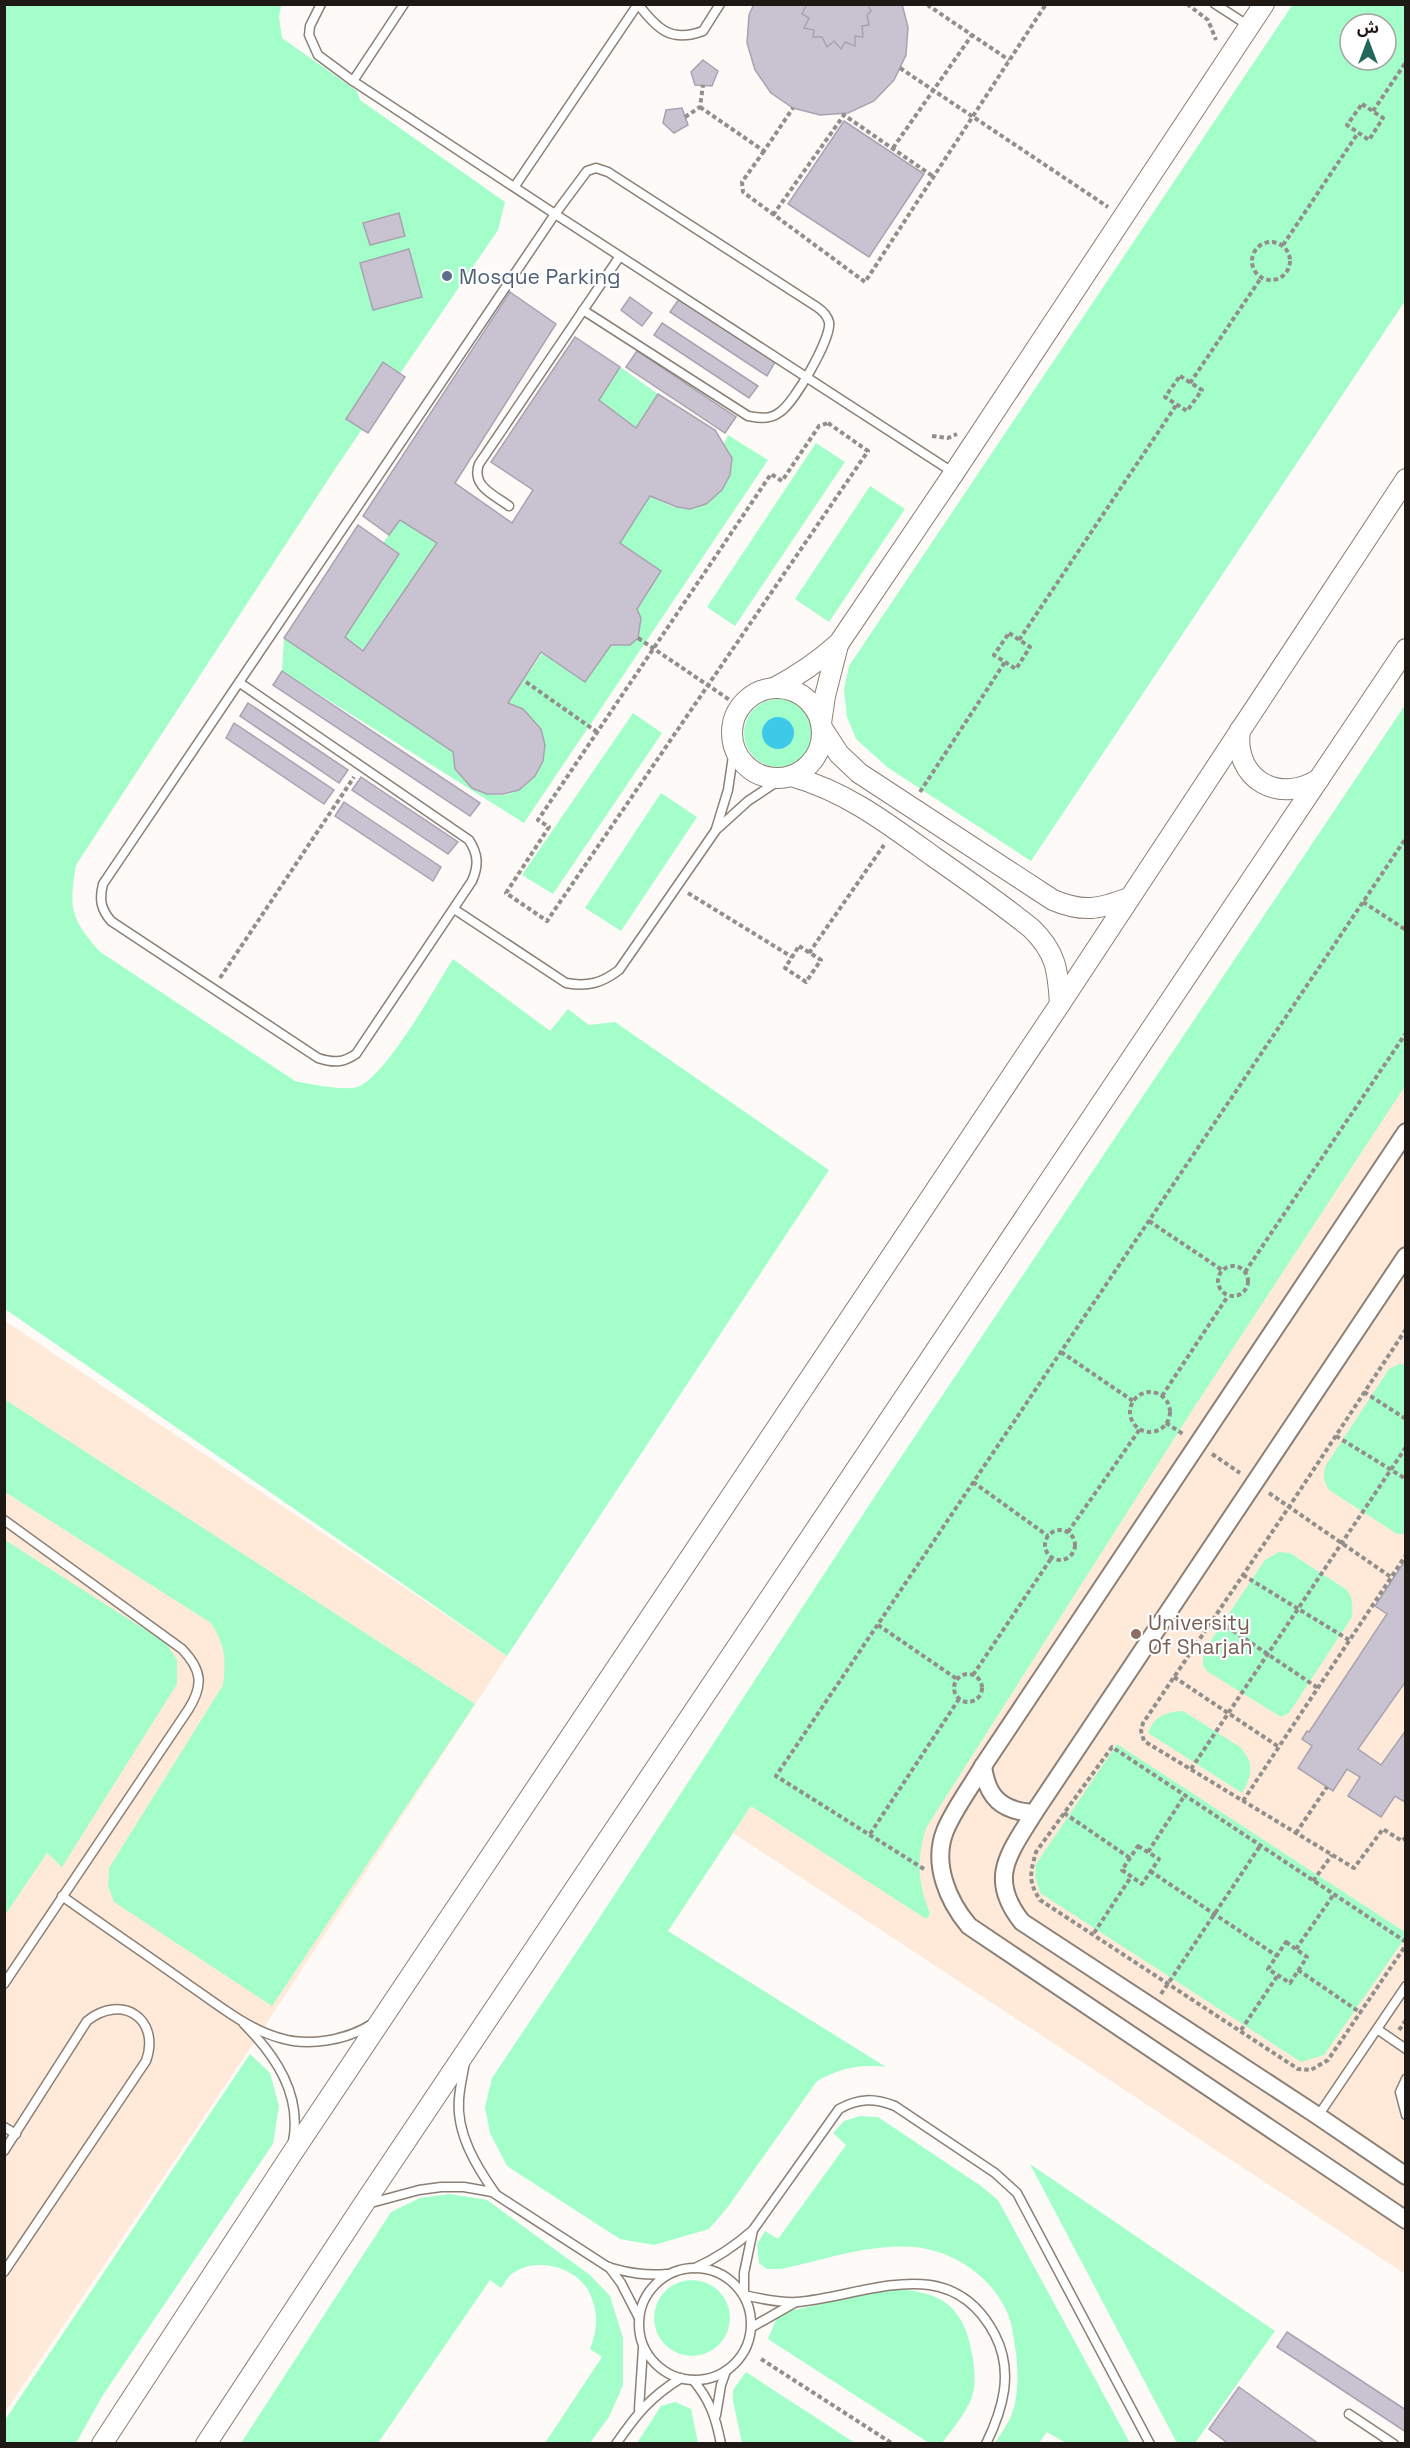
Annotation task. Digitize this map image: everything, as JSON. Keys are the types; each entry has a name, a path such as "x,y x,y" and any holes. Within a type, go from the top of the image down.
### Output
{"street":[{"path":"774,688 805,671 839,643 1264,4"},
{"path":"102,2444 291,2155 1060,1004 1406,479"},
{"path":"788,777 804,769 815,758 821,744 825,696 839,643"},
{"path":"206,2444 363,2205 467,2054 1406,649"},
{"path":"1060,1004 1054,959 1044,941 1031,928 966,879 844,796 820,784 788,777 772,778 749,769 734,749 731,734 733,720 740,706 761,690 774,688 787,689 804,697 816,711 821,725 847,763 1053,900 1072,908 1091,910 1129,898"},
{"path":"1240,730 1240,752 1249,772 1257,780 1277,789 1288,790 1300,789 1319,779"},
{"path":"966,879 982,854"},
{"path":"1406,1132 983,1766 945,1832 941,1852 942,1872 947,1892 956,1910 969,1926 1406,2220"},
{"path":"1406,1256 1034,1813 1006,1858 1003,1875 1005,1892 1011,1908 1022,1922 1406,2176"},
{"path":"983,1766 985,1782 992,1796 1004,1806 1018,1812 1034,1813"}],"lane":[{"path":"321,4 310,26 313,47 318,55 353,81 954,473"},
{"path":"353,81 404,4"},
{"path":"515,186 638,4 652,22 665,32 681,36 703,31 720,4"},
{"path":"1215,4 1249,26"},
{"path":"240,683 469,840 475,849 476,871 454,909 356,1054 338,1062 318,1058 111,921 103,911 100,898 104,884 586,171 602,169 817,307 827,316 829,330 807,377 787,406 770,418 748,416 583,310"},
{"path":"509,506 481,486 477,478 479,464 620,256"},
{"path":"716,830 728,790 734,749"},
{"path":"454,909 566,983 588,985 608,979 619,970 716,830 748,801 788,777"},
{"path":"4,1520 182,1649 194,1662 199,1678 197,1695 188,1710 4,1984"},
{"path":"62,1896 237,2018 280,2038 302,2042 324,2041 346,2036 386,2015"},
{"path":"1318,2116 1406,1986"},
{"path":"4,2151 87,2021 110,2008 129,2012 145,2024 150,2036 151,2049 146,2061 4,2272"},
{"path":"237,2018 269,2050 290,2089 295,2133 291,2155"},
{"path":"1377,2029 1406,2049"},
{"path":"467,2054 459,2101 462,2124 477,2167 495,2193"},
{"path":"1406,2079 1400,2092 1406,2115"},
{"path":"363,2205 418,2190 441,2187 465,2187 495,2193 609,2267 649,2276 669,2274 695,2268 736,2245 753,2230 839,2109 852,2102 867,2099 881,2100 895,2106 995,2173 1017,2193 1150,2444"},
{"path":"4,2127 16,2134"},
{"path":"744,2295 744,2273 753,2230"},
{"path":"609,2267 621,2283 639,2318 643,2344 639,2410"},
{"path":"695,2268 714,2271 731,2280 744,2295 750,2310 752,2326 744,2352 726,2371 721,2385 716,2416"},
{"path":"639,2318 644,2300 654,2285 669,2274"},
{"path":"744,2295 797,2302 895,2283 921,2282 946,2289 968,2301 986,2319 997,2337 1006,2378 999,2418 986,2444"},
{"path":"752,2326 797,2302"},
{"path":"643,2344 658,2366 681,2378 705,2379 726,2371"},
{"path":"616,2444 639,2410 681,2378"},
{"path":"693,2380 710,2403 716,2416 721,2444"},
{"path":"1349,2414 1394,2444"}],"path":[{"path":"930,4 929,6 1009,60"},
{"path":"793,108 742,182 743,192 865,282 1046,4"},
{"path":"893,148 972,35"},
{"path":"1373,111 1406,62"},
{"path":"900,68 1111,209"},
{"path":"685,117 700,107 704,85"},
{"path":"1362,104 1373,111 1383,118 1369,140 1347,125 1362,104"},
{"path":"700,107 764,151"},
{"path":"773,215 844,115 934,177"},
{"path":"1283,245 1358,133"},
{"path":"1265,243 1283,245 1290,255 1288,272 1278,280 1261,278 1253,268 1255,251 1265,243"},
{"path":"1190,382 1261,278"},
{"path":"1180,376 1202,390 1187,411 1177,404 1166,397 1180,376"},
{"path":"1019,640 1177,404"},
{"path":"828,423 868,451 548,921 506,893 549,827 538,820 653,649 771,474 782,481 819,426 828,423"},
{"path":"1009,633 1019,640 1030,647 1016,669 994,655 1009,633"},
{"path":"638,638 740,706"},
{"path":"526,682 597,732"},
{"path":"213,989 362,766"},
{"path":"942,1872 924,1869 776,1776 1406,838"},
{"path":"676,886 792,957"},
{"path":"1363,902 1406,930"},
{"path":"799,946 821,960 806,982 785,968 792,957 799,946"},
{"path":"1245,1272 1406,1033"},
{"path":"1149,1221 1222,1270"},
{"path":"1234,1266 1245,1272 1248,1278 1245,1290 1234,1297 1221,1292 1218,1277 1222,1270 1234,1266"},
{"path":"1162,1396 1228,1296"},
{"path":"1406,1329 1143,1723 1142,1737 1144,1741 1354,1868 1383,1829 1402,1841 1406,1837"},
{"path":"1061,1352 1133,1401"},
{"path":"1150,1392 1162,1396 1169,1406 1169,1418 1166,1423 1162,1428 1151,1432 1140,1429 1131,1420 1130,1407 1133,1401 1143,1393 1150,1392"},
{"path":"1364,1392 1406,1419"},
{"path":"1166,1423 1391,1577"},
{"path":"1068,1532 1140,1429"},
{"path":"1336,1436 1406,1479"},
{"path":"1191,1769 1406,1447"},
{"path":"973,1482 1048,1536"},
{"path":"1057,1530 1068,1532 1074,1538 1073,1553 1059,1560 1052,1557 1045,1547 1048,1536 1057,1530"},
{"path":"1243,1801 1406,1555"},
{"path":"972,1675 1052,1557"},
{"path":"1243,1575 1349,1640"},
{"path":"1214,1618 1318,1688"},
{"path":"878,1625 957,1679"},
{"path":"964,1675 972,1675 981,1686 980,1695 968,1702 959,1699 954,1687 957,1679 964,1675"},
{"path":"1174,1677 1279,1747"},
{"path":"870,1834 959,1699"},
{"path":"1112,1747 1185,1795 1406,1944 1328,2060 1311,2070 1298,2069 1040,1900 1031,1886 1031,1871 1036,1852 1112,1747"},
{"path":"1296,1833 1327,1787"},
{"path":"1148,1852 1185,1795"},
{"path":"1065,1814 1130,1858"},
{"path":"1138,1845 1159,1859 1142,1884 1122,1870 1130,1858 1138,1845"},
{"path":"1153,2007 1260,1845"},
{"path":"1313,1881 1332,1855"},
{"path":"1150,1871 1277,1956"},
{"path":"1094,1934 1131,1877"},
{"path":"1296,1949 1334,1894"},
{"path":"1286,1942 1307,1957 1290,1983 1268,1968 1277,1956 1286,1942"},
{"path":"1298,1970 1360,2013"},
{"path":"1241,2030 1278,1975"},
{"path":"761,2359 893,2444"}],"shaded area":[{"name":"University Of Sharjah","path":"1405,829 1405,2274 733,1833"},
{"path":"5,1321 507,1656 257,2038 5,2412"}],"green space":[{"path":"1293,4 1405,5 1405,301 1031,861 887,767 856,739 847,717 844,690 849,666"},
{"path":"5,5 281,5 279,17 282,38 357,91 360,100 505,202 498,230 337,466 76,865 73,903 74,912 82,929 99,951 295,1081 338,1088 360,1086 384,1064 410,1028 453,959 550,1031 568,1009 589,1025 615,1022 829,1170 507,1656 5,1309"},
{"path":"620,367 658,394 636,428 599,400"},
{"path":"728,435 768,460 524,823 282,671 284,638 453,752 461,775 474,788 500,795 517,791 531,781 540,766 544,749 540,732 529,716 508,703 650,496 674,507 690,509 706,504 720,492 729,477 731,468 732,460 724,443"},
{"path":"816,443 845,462 735,626 707,607"},
{"path":"870,486 905,509 829,622 795,599"},
{"path":"400,520 437,543 363,651 345,637 399,554 383,543"},
{"path":"771,699 785,699 797,704 807,714 812,733 807,752 797,762 785,767 771,767 759,762 749,752 744,740 744,726 749,714 759,704"},
{"path":"1405,705 1405,1086 1195,1406 926,1828 920,1872 930,1914 926,1919 751,1806 668,1931 886,2067 850,2068 817,2081 727,2208 709,2229 654,2245 620,2239 507,2166 490,2133 485,2107 492,2078 879,1490"},
{"path":"633,713 662,733 553,894 522,875"},
{"path":"661,793 697,817 621,931 585,908"},
{"path":"1399,1364 1406,1365 1404,1534 1397,1534 1329,1490 1324,1475 1326,1465 1389,1369"},
{"path":"4,1399 475,1704 272,2006 114,1902 108,1886 109,1868 223,1685 224,1653 220,1639 211,1623 5,1492"},
{"path":"5,1540 166,1643 177,1660 177,1684 62,1867 47,1853 5,1915"},
{"path":"1279,1552 1290,1553 1347,1590 1352,1609 1352,1617 1289,1713 1281,1717 1208,1672 1203,1666 1203,1652 1265,1560"},
{"path":"1183,1711 1240,1747 1245,1753 1250,1764 1250,1775 1242,1793 1148,1733 1161,1716"},
{"path":"1117,1744 1405,1932 1405,1938 1324,2055 1301,2062 1040,1893 1035,1876 1036,1864"},
{"path":"250,2054 270,2073 279,2106 273,2144 103,2395 76,2443 5,2443 5,2420"},
{"path":"860,2116 878,2117 981,2186 998,2200 1130,2443 1066,2443 1047,2432 1039,2443 995,2443 1014,2409 1017,2385 1016,2353 1009,2317 1003,2303 984,2279 972,2269 945,2254 915,2247 898,2246 847,2253 781,2269 767,2269 759,2263 757,2244 765,2231 778,2239 846,2145 833,2133 844,2121"},
{"path":"1030,2164 1275,2331 1195,2443 1177,2443"},
{"path":"450,2194 487,2200 590,2275 610,2296 623,2338 623,2385 609,2417 590,2443 545,2443 602,2357 590,2349 596,2315 593,2301 584,2285 567,2271 545,2265 533,2265 513,2273 501,2288 490,2280 378,2443 241,2443 391,2212 420,2198"},
{"path":"692,2280 706,2283 719,2291 727,2304 730,2318 727,2332 719,2345 706,2353 692,2356 678,2353 665,2345 657,2332 654,2318 657,2304 665,2291 678,2283"},
{"path":"887,2289 906,2290 935,2297 947,2304 964,2325 973,2359 973,2395 961,2417 942,2443 929,2443 768,2339 777,2318 790,2311"},
{"path":"746,2372 855,2443 742,2443 733,2401 733,2390"},
{"path":"675,2402 691,2409 698,2443 637,2443 661,2406"}],"water":[{"path":"778,717 789,722 794,733 789,744 778,749 767,744 762,733 767,722"}],"building":[{"path":"754,4 902,4 908,27 906,55 894,80 874,101 848,113 820,115 793,108 771,93 755,70 747,43 749,15"},
{"path":"807,4 868,4 871,11 867,15 869,25 862,26 863,37 855,36 855,46 845,42 841,49 834,41 827,47 822,37 813,37 814,30 804,28 809,18 802,14"},
{"path":"703,60 718,71 712,86 695,85 691,72"},
{"path":"682,108 688,125 674,133 663,123 666,110"},
{"path":"844,121 924,174 869,257 788,204"},
{"path":"399,213 405,236 370,245 363,223"},
{"path":"409,249 422,297 373,310 360,263"},
{"path":"510,292 556,324 455,483 512,523 533,490 491,462 575,337 620,367 599,400 636,428 658,394 715,430 732,458 730,475 722,490 706,504 690,509 677,507 650,496 620,543 661,571 637,609 641,618 638,638 630,645 611,645 585,682 541,652 508,703 523,709 541,729 545,745 543,761 535,776 519,790 503,794 487,794 472,788 455,769 453,752 284,638 358,525 399,554 345,637 363,651 437,543 400,520 389,535 363,516"},
{"path":"630,297 652,313 642,326 621,310"},
{"path":"679,299 775,362 767,376 670,312"},
{"path":"662,323 758,386 749,398 654,335"},
{"path":"637,351 736,417 725,433 626,367"},
{"path":"383,362 405,377 368,433 346,419"},
{"path":"282,671 480,803 470,816 273,685"},
{"path":"248,703 348,770 339,783 240,716"},
{"path":"234,723 334,790 324,804 226,738"},
{"path":"361,777 458,842 448,854 352,790"},
{"path":"344,802 441,867 433,881 335,816"},
{"path":"1406,1559 1406,1681 1358,1749 1381,1765 1406,1730 1406,1803 1395,1796 1381,1817 1348,1796 1360,1777 1347,1769 1333,1791 1298,1768 1312,1746 1302,1739 1307,1731 1309,1732 1387,1614 1375,1606"},
{"path":"1287,2332 1406,2410 1406,2432 1277,2347"},
{"path":"1239,2387 1319,2444 1229,2444 1209,2429"}],"place":[{"name":"Mosque Parking","path":"447,276"},
{"name":"University Of Sharjah","path":"1136,1634"}]}
